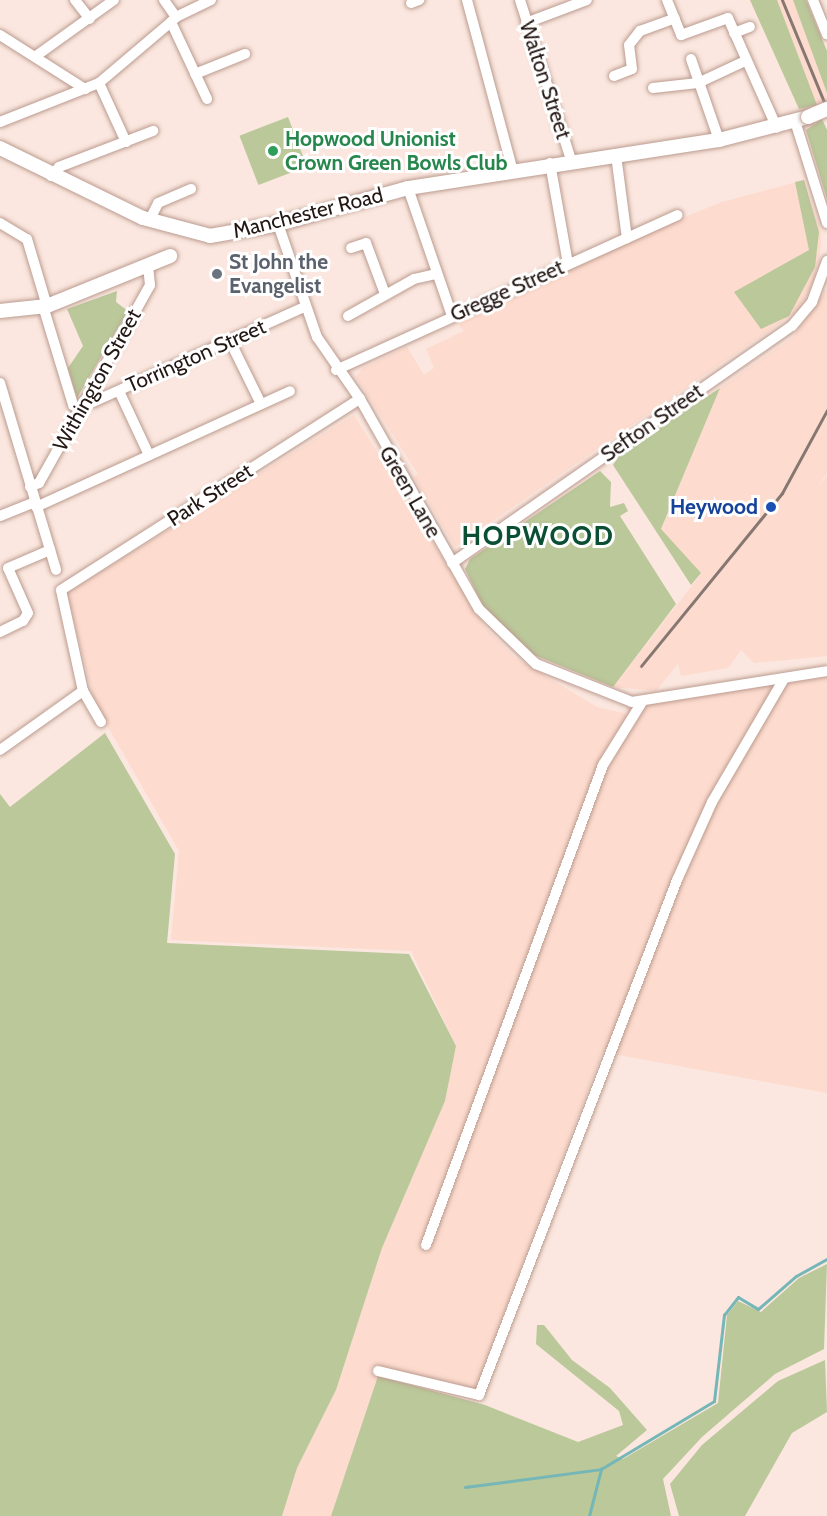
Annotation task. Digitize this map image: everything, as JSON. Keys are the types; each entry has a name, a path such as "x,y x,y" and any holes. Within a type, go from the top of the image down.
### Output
{"main road":[{"name":"Manchester Road","path":"0,148 51,176 149,221 194,234 229,235 278,224 408,188 512,168 719,140 777,128 827,109"},
{"path":"0,311 45,306 148,267 170,256"}],"street":[{"path":"75,0 90,18"},
{"path":"36,56 114,0"},
{"path":"164,0 207,99"},
{"path":"0,122 99,83 173,20 211,0"},
{"path":"467,0 512,168"},
{"name":"Walton Street","path":"520,0 571,160"},
{"path":"526,24 587,0"},
{"path":"667,0 683,39 728,18 745,62 777,128"},
{"path":"813,0 827,34"},
{"path":"614,76 632,69 629,45 640,32 675,18"},
{"path":"734,33 750,27"},
{"path":"0,35 85,89"},
{"path":"195,74 245,54"},
{"path":"691,59 719,140"},
{"path":"653,88 698,83 745,62"},
{"path":"99,83 126,142"},
{"path":"801,119 827,223"},
{"path":"51,176 59,167 153,131"},
{"path":"616,155 627,238"},
{"path":"550,163 568,264"},
{"path":"408,188 452,316"},
{"path":"149,221 158,203 191,189"},
{"name":"Gregge Street","path":"336,370 678,215"},
{"path":"0,223 27,239 73,405 81,411"},
{"name":"Green Lane","path":"278,224 304,307 336,370 360,399 436,536 492,626 536,664 612,698 642,702 827,671"},
{"path":"351,248 366,243 385,294"},
{"name":"Sefton Street","path":"452,563 792,326 812,302 827,261"},
{"name":"Withington Street","path":"30,487 39,483 88,400 150,285 148,267"},
{"path":"348,316 385,294 436,274"},
{"name":"Torrington Street","path":"88,400 119,391 304,307"},
{"path":"230,341 261,404"},
{"path":"0,383 56,570"},
{"path":"119,391 149,455"},
{"path":"0,516 35,505 290,391"},
{"name":"Park Street","path":"83,691 61,590 360,399"},
{"path":"0,632 28,613 8,568 50,550"},
{"path":"378,1371 479,1395 677,880 712,802 784,679"},
{"path":"0,750 83,691 101,722"},
{"path":"426,1245 603,765 642,702"}],"shaded area":[{"path":"750,0 806,0 827,51 827,101 799,109"},
{"path":"804,180 821,232 821,248 814,281 799,310 455,547 414,477 418,474 356,377 363,368 407,347 424,375 434,368 426,349 464,331 458,324 643,234 722,202"},
{"path":"827,289 827,473 816,490 827,476 827,656 754,663 741,650 728,668 681,676 678,664 656,691 613,687 701,574 661,530 720,388 793,337"},
{"path":"354,415 485,627 514,657 597,707 627,714 629,706 827,677 827,1093 602,1052 477,1386 472,1392 372,1366 370,1372 378,1376 331,1516 282,1516 297,1468 336,1390 382,1248 445,1101 456,1046 411,951 171,940 179,851 95,704 67,593"}],"green space":[{"path":"750,0 777,0 817,105 799,109"},
{"path":"793,0 806,0 827,51 827,93"},
{"name":"Hopwood Unionist Crown Green Bowls Club","path":"288,117 307,166 258,185 239,136"},
{"path":"822,119 827,130 827,199 806,130"},
{"path":"804,180 819,232 815,267 789,316 761,329 734,292 809,250 795,182"},
{"path":"117,291 116,302 128,311 77,398 68,368 83,346 67,309"},
{"path":"720,388 661,529 701,573 691,585 613,465 621,453"},
{"path":"600,471 611,482 610,507 624,503 628,511 620,516 676,604 613,687 534,655 483,606 465,569 470,559"},
{"path":"105,733 175,854 167,943 409,954 456,1046 445,1101 382,1248 336,1390 297,1468 282,1516 0,1516 0,794 10,807"},
{"path":"827,1264 824,1349 775,1374 702,1437 663,1479 671,1516 331,1516 378,1376 485,1405 578,1442 623,1425 619,1411 536,1344 537,1325 544,1325 572,1360 610,1388 647,1430 616,1456 623,1459 718,1403 727,1315 738,1301 761,1312 799,1278"},
{"path":"825,1360 827,1412 792,1433 745,1516 679,1516 670,1484 702,1445 778,1381"}],"waterway":[{"path":"589,1516 601,1469 714,1401 724,1315 738,1297 758,1309 796,1276 827,1259"},
{"path":"465,1487 601,1469"}],"railway":[{"path":"782,0 827,109"},
{"path":"641,666 782,493 827,410"}],"place":[{"name":"Hopwood Unionist Crown Green Bowls Club","path":"273,151"},
{"name":"St John the Evangelist","path":"217,274"},
{"name":"Heywood","path":"771,507"}],"district":[{"name":"HOPWOOD","path":"538,536"}]}
